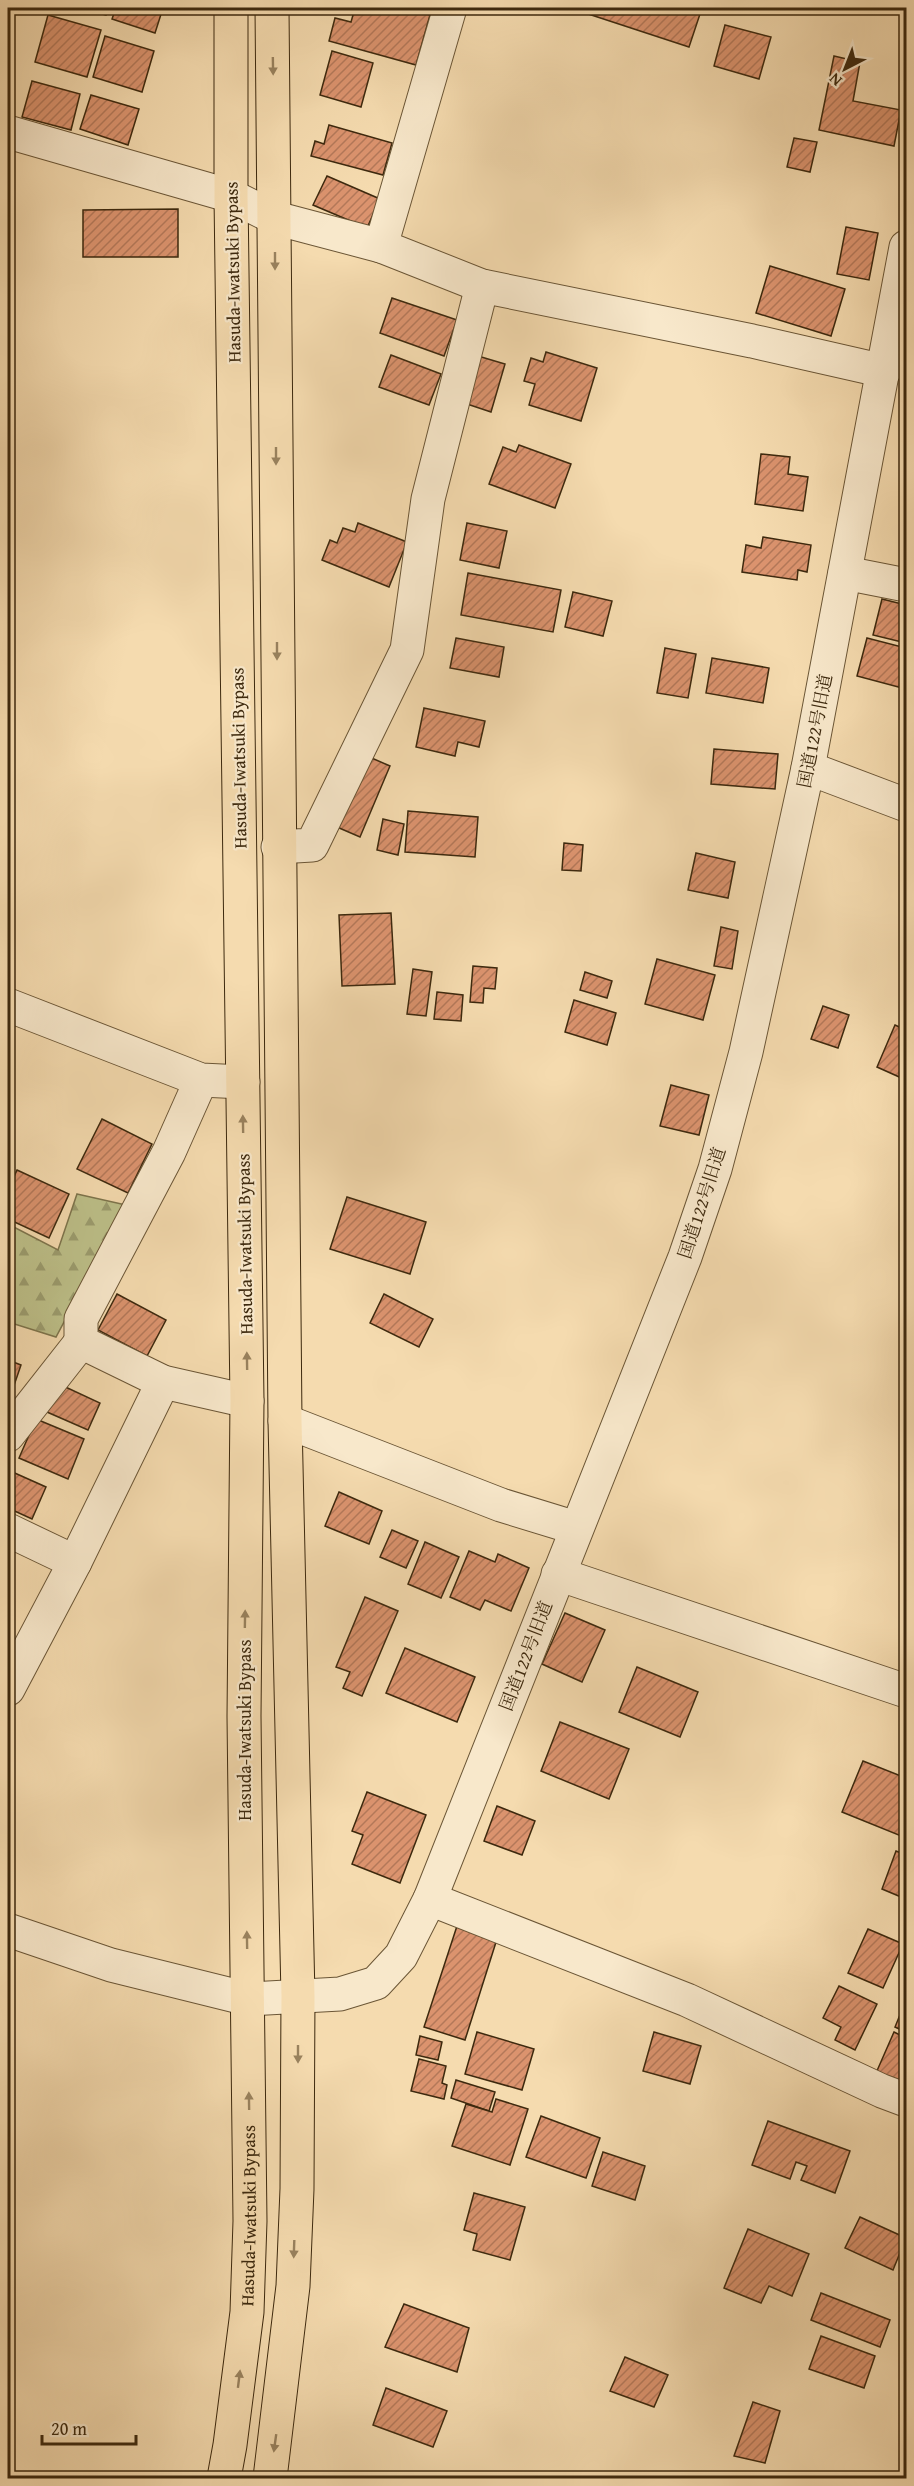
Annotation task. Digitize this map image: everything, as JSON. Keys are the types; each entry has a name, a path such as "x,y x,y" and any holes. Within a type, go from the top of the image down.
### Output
{"highway":[{"name":"Hasuda-Iwatsuki Bypass","path":"224,2478 247,2312 250,2221 244,1716 248,1401 231,196 231,8"},
{"name":"Hasuda-Iwatsuki Bypass","path":"270,2478 293,2286 297,2189 298,1995 290,1738 285,1421 272,8"}],"street":[{"path":"381,246 450,8"},
{"path":"8,132 231,196 275,218 381,246 482,286 752,341 884,371"},
{"name":"国道122号旧道","path":"8,1930 111,1965 248,1999 340,1994 376,1983 402,1956 430,1899 685,1257 715,1169 746,1052 808,768 906,247"},
{"path":"278,847 312,845 407,650 428,499 455,385 482,286"},
{"path":"845,573 906,585"},
{"path":"808,768 906,805"},
{"path":"8,1005 201,1080 243,1082"},
{"path":"8,1436 81,1342 81,1319 169,1152 201,1080"},
{"path":"81,1342 163,1382 248,1401"},
{"path":"8,1689 75,1562 163,1382"},
{"path":"285,1421 501,1504 576,1528"},
{"path":"8,1530 75,1562"},
{"path":"558,1574 906,1691"},
{"path":"430,1899 687,2000 906,2100"}],"green space":[{"path":"77,1194 126,1205 56,1337 8,1322 8,1224 58,1250"}],"building":[{"path":"81,8 108,8 106,15"},
{"path":"116,8 163,8 155,33 112,19"},
{"path":"355,8 404,8 430,15 416,65 329,41 335,18 351,22"},
{"path":"570,8 702,8 689,47"},
{"path":"48,15 101,30 87,77 35,62"},
{"path":"725,25 771,37 759,79 714,66"},
{"path":"105,36 154,51 142,92 93,77"},
{"path":"332,51 373,63 361,107 320,95"},
{"path":"834,56 860,62 853,101 901,110 894,146 819,130"},
{"path":"32,81 80,94 71,130 22,117"},
{"path":"91,95 139,109 128,145 80,129"},
{"path":"329,125 392,143 383,175 311,156 315,141 324,144"},
{"path":"794,138 817,142 810,172 787,167"},
{"path":"327,176 380,199 367,228 313,205"},
{"path":"178,209 178,257 83,257 83,210"},
{"path":"846,227 878,233 869,280 837,274"},
{"path":"770,266 845,289 831,336 756,313"},
{"path":"392,298 457,320 444,356 380,333"},
{"path":"546,352 597,368 581,421 529,405 535,384 524,381 531,358 543,362"},
{"path":"391,355 441,374 429,405 379,387"},
{"path":"478,356 505,364 491,412 464,403"},
{"path":"519,445 571,464 555,508 489,484 503,447 516,452"},
{"path":"761,454 790,457 788,474 808,477 803,511 755,504"},
{"path":"358,523 407,542 389,587 322,560 330,540 337,543 343,528 355,532"},
{"path":"467,523 507,531 499,568 460,560"},
{"path":"763,537 811,545 807,572 798,570 797,580 742,572 746,545 761,548"},
{"path":"468,573 561,590 553,632 461,615"},
{"path":"573,592 612,601 603,636 565,627"},
{"path":"882,599 906,605 906,643 873,635"},
{"path":"456,638 504,647 499,677 450,668"},
{"path":"867,638 906,648 906,689 857,676"},
{"path":"665,648 696,654 688,698 657,693"},
{"path":"712,658 769,668 763,703 706,693"},
{"path":"424,708 485,721 479,747 458,742 455,756 416,747"},
{"path":"714,749 778,754 775,789 711,784"},
{"path":"367,756 390,766 360,837 337,827"},
{"path":"408,811 478,817 475,857 405,852"},
{"path":"383,819 404,824 398,855 377,850"},
{"path":"564,843 583,845 581,871 562,870"},
{"path":"696,853 735,862 728,898 688,890"},
{"path":"391,913 395,984 342,986 339,915"},
{"path":"721,927 738,931 732,969 714,966"},
{"path":"657,959 715,975 703,1020 645,1004"},
{"path":"473,966 497,968 495,989 484,988 483,1003 470,1002"},
{"path":"413,969 432,972 426,1016 407,1014"},
{"path":"585,972 612,981 607,998 580,990"},
{"path":"437,992 463,995 461,1021 434,1019"},
{"path":"574,1000 616,1013 607,1045 565,1032"},
{"path":"823,1006 849,1015 838,1048 811,1039"},
{"path":"895,1025 906,1030 906,1080 877,1067"},
{"path":"671,1085 709,1095 699,1135 660,1126"},
{"path":"102,1119 152,1144 128,1193 77,1169"},
{"path":"17,1170 69,1194 49,1238 8,1219 8,1190"},
{"path":"347,1197 426,1222 410,1274 330,1249"},
{"path":"117,1294 166,1320 147,1356 98,1330"},
{"path":"384,1294 433,1319 419,1347 370,1323"},
{"path":"8,1360 21,1365 8,1403"},
{"path":"59,1384 100,1403 88,1430 47,1412"},
{"path":"36,1419 84,1439 68,1479 19,1458"},
{"path":"8,1470 46,1487 32,1519 8,1508"},
{"path":"339,1492 382,1511 369,1544 325,1526"},
{"path":"392,1530 418,1541 406,1568 380,1557"},
{"path":"425,1542 459,1557 441,1598 408,1584"},
{"path":"469,1551 495,1562 498,1554 529,1568 511,1611 485,1600 480,1610 450,1597"},
{"path":"365,1597 398,1611 362,1696 343,1688 350,1672 336,1667"},
{"path":"565,1613 605,1630 582,1682 542,1664"},
{"path":"405,1648 475,1677 457,1722 386,1693"},
{"path":"637,1667 698,1692 680,1737 619,1712"},
{"path":"560,1722 629,1749 609,1799 541,1771"},
{"path":"863,1761 906,1778 906,1838 842,1812"},
{"path":"367,1792 426,1815 400,1883 352,1864 363,1835 352,1831"},
{"path":"497,1806 535,1821 522,1855 484,1841"},
{"path":"896,1851 906,1855 906,1899 882,1889"},
{"path":"457,1926 497,1939 465,2040 424,2027"},
{"path":"868,1929 903,1944 883,1988 848,1973"},
{"path":"839,1986 877,2004 855,2050 835,2040 841,2027 823,2018"},
{"path":"906,2000 906,2032 895,2027"},
{"path":"477,2032 534,2049 522,2090 465,2074"},
{"path":"654,2032 701,2046 690,2084 643,2071"},
{"path":"894,2032 906,2038 906,2086 876,2073"},
{"path":"420,2036 442,2042 438,2060 416,2055"},
{"path":"419,2059 446,2066 442,2083 447,2085 444,2099 411,2091"},
{"path":"456,2080 495,2092 489,2111 451,2098"},
{"path":"496,2099 528,2109 510,2165 452,2146 466,2104 492,2112"},
{"path":"541,2116 600,2138 586,2178 526,2157"},
{"path":"768,2121 850,2151 835,2193 801,2180 807,2166 796,2162 790,2179 752,2165"},
{"path":"603,2152 645,2166 635,2200 592,2186"},
{"path":"474,2193 525,2207 510,2260 473,2250 477,2234 464,2230"},
{"path":"860,2217 906,2238 893,2270 845,2248"},
{"path":"748,2229 809,2254 792,2296 769,2286 761,2303 724,2288"},
{"path":"821,2293 890,2320 880,2347 811,2320"},
{"path":"404,2304 469,2328 457,2372 385,2347"},
{"path":"821,2336 875,2356 864,2388 809,2369"},
{"path":"625,2357 668,2375 654,2407 610,2391"},
{"path":"386,2388 447,2411 433,2447 373,2425"},
{"path":"753,2402 780,2411 765,2463 734,2456"}]}
